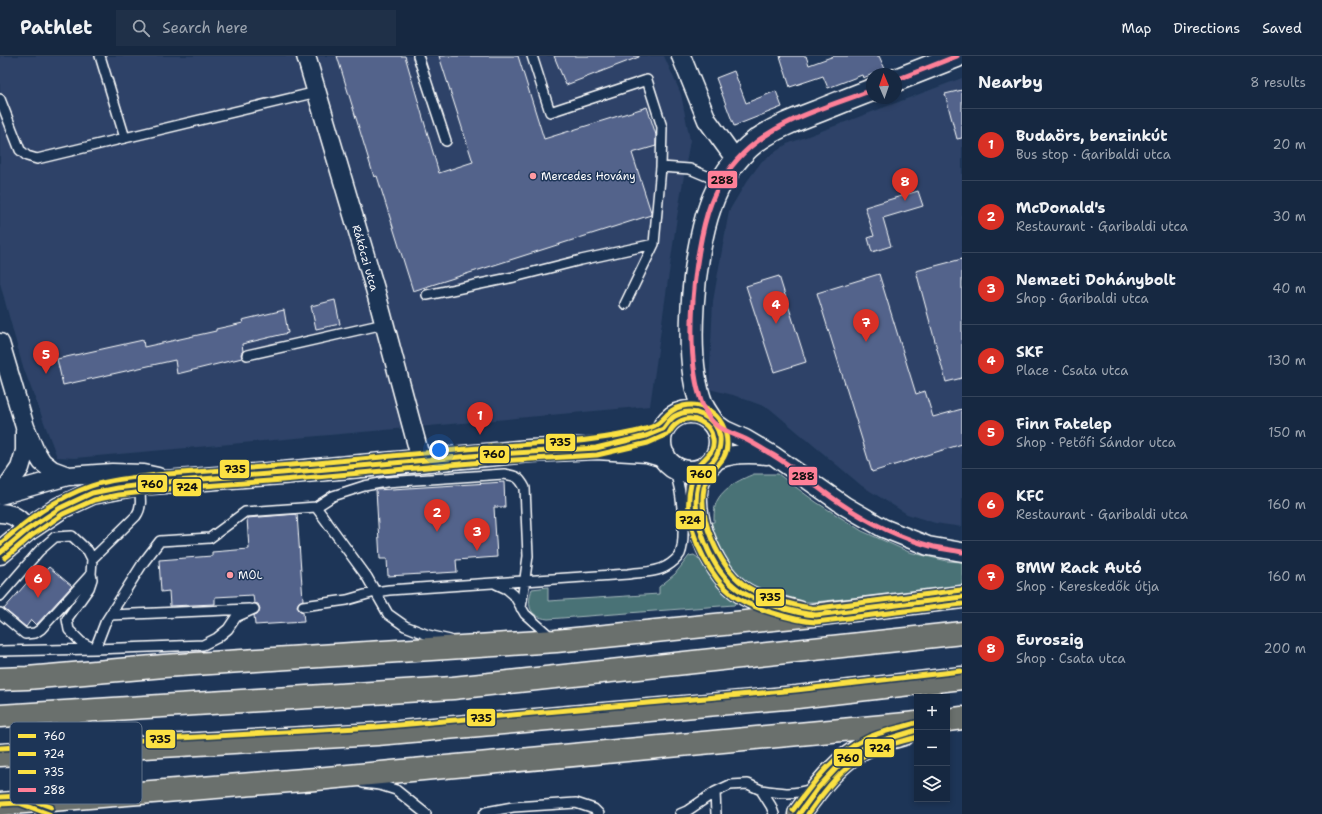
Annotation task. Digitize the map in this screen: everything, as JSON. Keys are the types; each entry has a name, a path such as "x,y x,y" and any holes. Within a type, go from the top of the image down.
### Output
{"highway":[{"path":"708,465 698,481 696,509 698,522 703,537 712,555 726,578 741,592 764,603 812,615"},
{"path":"0,679 164,666 556,641 812,615 962,597"},
{"path":"0,716 453,688 962,633"},
{"path":"0,666 164,666"},
{"path":"142,747 377,734 797,697 962,678"},
{"path":"142,793 316,779 914,723"},
{"path":"799,814 818,788 843,761 868,745 914,731"},
{"path":"0,755 10,754"},
{"path":"10,804 49,814"}],"street":[{"name":"Rákóczi utca","path":"306,56 384,324 421,460"},
{"path":"681,56 707,120 736,160"},
{"path":"902,78 957,56"},
{"path":"708,465 717,455 720,441 717,427 702,405 696,384 692,357 693,314 698,258 710,207 721,182 736,160 756,142 786,124 866,92"},
{"path":"0,343 4,374 34,449 42,462 52,470 68,476"},
{"path":"667,460 661,447 660,438 682,400 692,357"},
{"path":"596,448 646,436 685,412 694,412 703,415 725,430 745,439 774,456 845,506 883,528 928,546 962,552"},
{"path":"1,495 20,468 25,451 25,427"},
{"path":"0,553 27,530 60,508 92,493 139,484 530,451 596,448 648,451 667,460 677,469 686,471 696,471 723,457 739,454 774,456"},
{"path":"1,495 68,476 112,473 144,474 176,480"},
{"path":"0,513 15,516 23,522 27,530"}],"lane":[{"path":"100,56 125,138"},
{"path":"418,56 446,141"},
{"path":"532,56 550,112 646,80 662,127 661,167 654,244 625,304"},
{"path":"0,99 20,150 27,156 37,159 316,92"},
{"path":"661,167 690,168 721,182"},
{"path":"427,295 514,277 580,260 654,244"},
{"path":"247,355 384,324"},
{"path":"303,606 347,600 375,592 628,574 658,570 666,567 674,561 680,553 683,538 679,483 667,460"},
{"path":"95,650 110,615 143,563 160,541 210,538 245,512 316,507 334,496 364,486 386,482 504,474 516,476 525,488 528,556 520,608"},
{"path":"92,559 136,516 140,510 141,503 139,484"},
{"path":"316,507 367,577 388,614 405,626 428,634 478,647"},
{"path":"0,596 39,551 55,537 72,536 88,552 92,559 92,579 89,588 67,619 69,630 82,642 95,650"},
{"path":"0,613 25,634 35,633 54,616 91,574"},
{"path":"495,583 507,589 514,595 520,608 532,621 556,641"},
{"path":"0,651 95,650 203,645 217,638 228,629 236,618 254,609 110,615"},
{"path":"316,779 380,785 396,790 426,814"},
{"path":"680,814 715,792 730,785 748,784 761,790 778,793 799,793 818,788"},
{"path":"761,790 774,814"},
{"path":"715,792 716,814"},
{"path":"484,814 486,812 513,807 576,803 594,809 599,814"}],"shaded area":[{"path":"0,56 664,56 681,94 690,140 677,217 650,406 75,458 57,457 22,364 0,283"},
{"path":"962,78 962,527 935,523 907,514 862,486 769,408 733,395 709,389 713,301 729,211 745,184 762,161 787,144 893,104 902,104 902,101"}],"green space":[{"path":"754,474 778,474 816,502 862,531 909,552 947,561 962,562 962,587 814,602 791,602 765,595 732,575 707,523 714,522 715,506 721,495 736,482"},
{"path":"694,555 701,561 715,582 737,601 734,605 548,619 536,616 531,609 530,595 532,589 548,587 548,601 659,594 659,587 675,574 689,556"}],"building":[{"name":"Mercedes Hovány","path":"337,56 405,56 439,173 473,162 439,56 518,56 544,139 647,107 656,135 656,146 632,153 651,215 413,291 377,176 374,177"},
{"path":"554,56 639,56 639,57 566,85"},
{"path":"780,56 806,56 809,65 834,56 879,56 885,68 866,68 866,77 863,78 862,75 828,88 823,76 790,87"},
{"path":"734,71 746,103 776,91 782,107 734,126 716,78"},
{"path":"962,90 962,138 957,139 945,94"},
{"path":"918,191 923,206 883,218 891,246 872,252 868,238 874,236 865,207"},
{"path":"962,259 962,378 946,382 916,271"},
{"path":"879,274 916,394 925,391 933,417 962,409 962,444 872,472 817,293"},
{"path":"779,276 806,362 774,372 746,286"},
{"path":"335,300 340,324 316,329 311,306"},
{"path":"284,310 288,333 242,344 242,358 177,374 175,360 63,385 57,359 143,340 144,347 216,331 216,329 243,323 242,320"},
{"path":"504,482 505,507 494,507 497,557 456,560 457,572 388,576 387,559 380,559 376,490"},
{"name":"MOL","path":"297,514 303,600 299,602 297,606 299,610 303,612 304,622 255,625 254,615 259,613 260,609 258,604 254,603 253,595 215,597 215,604 170,606 169,591 161,592 159,560 212,556 212,552 249,549 247,518"},
{"path":"49,567 72,586 36,625 31,620 26,627 4,609 38,570 42,574"}],"transit line":[{"name":"288","path":"902,78 957,56"},
{"name":"288","path":"866,92 792,121 762,138 743,154 722,180 711,203 699,251 692,313 692,345 695,375 701,401 711,420 718,426 773,455 837,501 871,522 908,539 934,547 962,552"},
{"name":"735","path":"0,544 31,518 54,503 78,491 109,481 167,474 291,465 464,449 568,442 610,437 649,428 658,424 673,410 683,406 692,405 705,408 716,416 722,424 726,434 727,444 724,457 709,475 704,488 704,513 707,527 719,553 734,576 743,584 757,592 776,599 795,605 815,608 961,590"},
{"name":"760","path":"663,429 675,416 689,412 703,415 709,419 718,430 720,440 716,457 705,468 698,485 696,498 697,513 705,543 712,557 729,581 746,594 776,606 816,615 962,597"},
{"name":"724","path":"669,433 677,423 690,419 705,424 709,428 713,439 713,448 698,467 691,482 689,501 691,522 698,545 717,579 725,588 741,600 750,605 773,613 816,622 962,604"},
{"name":"760","path":"0,553 27,530 60,508 92,493 117,488 176,481 482,455 596,448 646,436 663,429"},
{"name":"724","path":"5,558 31,536 63,514 94,500 118,495 177,488 483,462 597,455 648,443 666,435"},
{"name":"735","path":"142,740 376,727 796,690 961,671"},
{"name":"735","path":"793,810 825,770 854,745 876,734 914,723"},
{"name":"760","path":"799,814 818,788 843,761 868,745 914,731"},
{"name":"724","path":"808,814 835,779 851,764 870,752 914,738"},
{"name":"735","path":"0,748 10,747"},
{"name":"735","path":"0,797 10,797"},
{"name":"760","path":"0,804 10,803"},
{"name":"760","path":"22,804 49,814"},
{"name":"735","path":"43,804 51,807"}],"place":[{"name":"Mercedes Hovány","path":"533,176"},
{"name":"Euroszig","path":"905,201"},
{"name":"SKF","path":"776,324"},
{"name":"BMW Rack Autó","path":"866,342"},
{"name":"Finn Fatelep","path":"46,374"},
{"name":"Budaörs, benzinkút","path":"480,435"},
{"name":"McDonald's","path":"437,532"},
{"name":"Nemzeti Dohánybolt","path":"477,551"},
{"name":"MOL","path":"230,575"},
{"name":"KFC","path":"38,598"}]}
